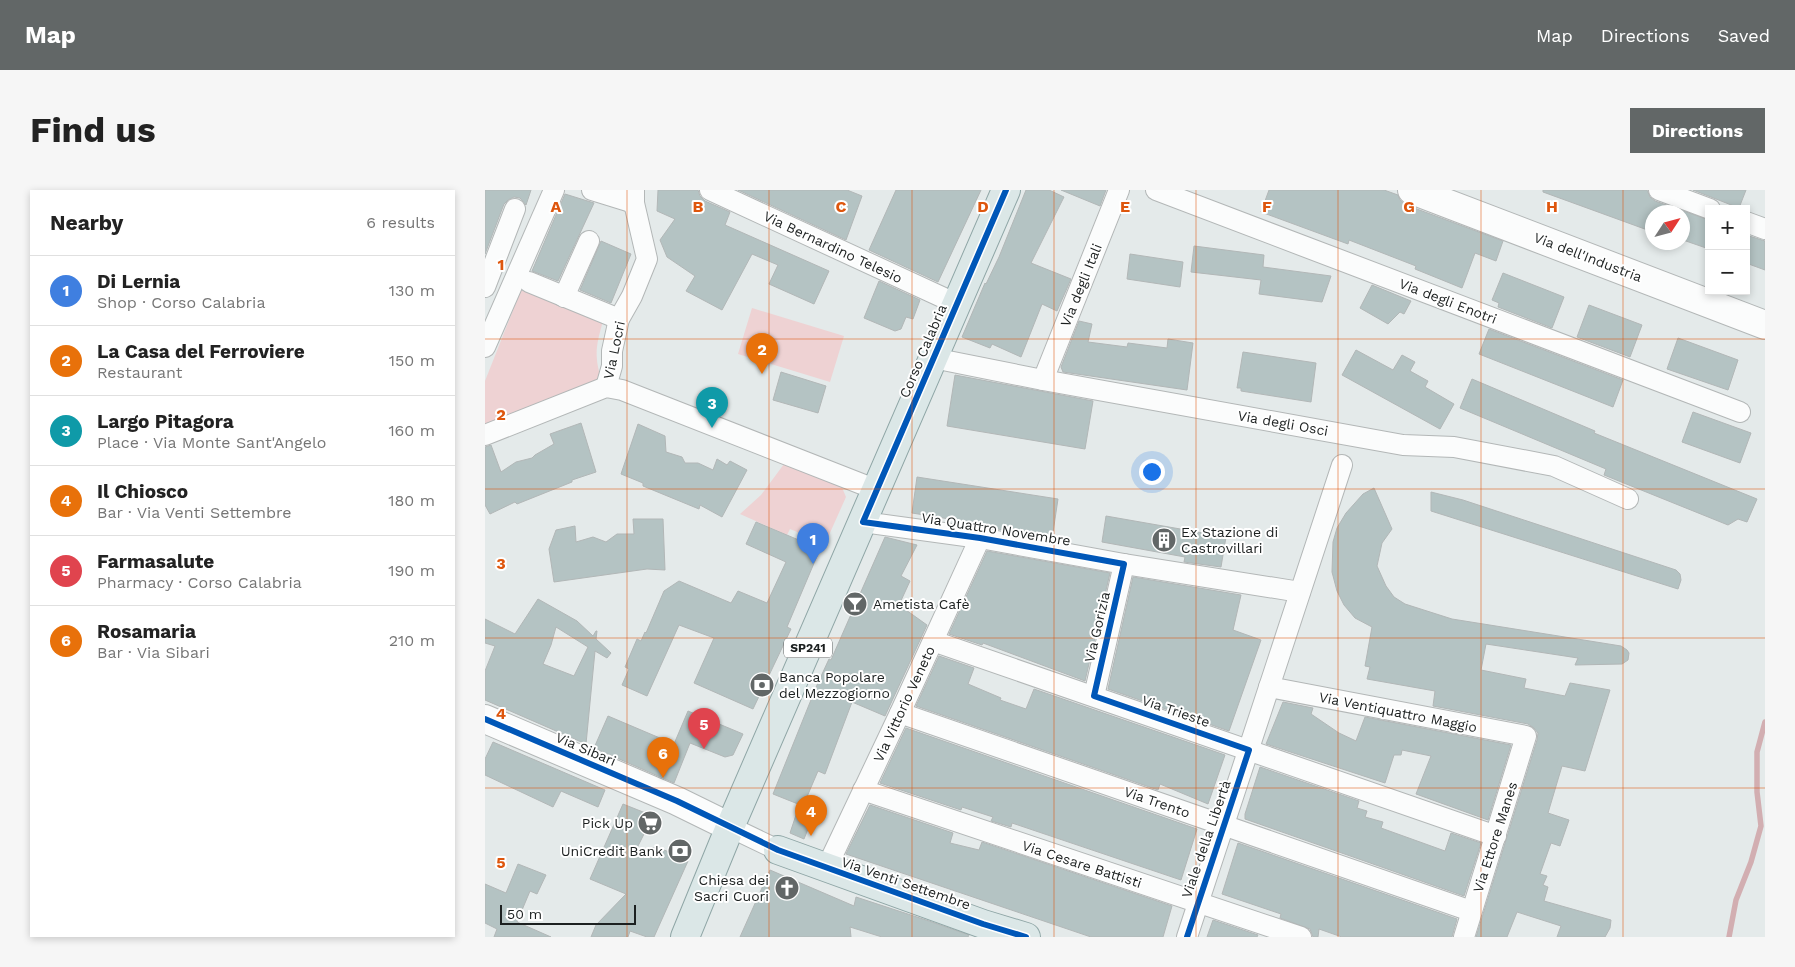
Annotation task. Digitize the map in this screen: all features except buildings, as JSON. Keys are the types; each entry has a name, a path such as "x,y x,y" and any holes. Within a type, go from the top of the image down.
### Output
{"main road":[{"name":"Corso Calabria","path":"730,828 1005,190"},
{"name":"SP241","path":"687,936 703,890 730,828"},
{"name":"Via Venti Settembre","path":"778,850 979,931 1026,937"}],"street":[{"path":"485,347 554,190"},
{"path":"591,190 627,196"},
{"name":"Via Bernardino Telesio","path":"710,190 957,304"},
{"name":"Via degli Itali","path":"1043,380 1119,190"},
{"name":"Via degli Enotri","path":"1156,190 1740,412"},
{"name":"Via dell'Industria","path":"1412,190 1765,325"},
{"path":"1659,190 1705,207"},
{"name":"Via Locri","path":"606,387 612,366 612,351 619,319 632,296 647,259 627,196"},
{"path":"485,287 515,209"},
{"path":"1750,223 1765,229"},
{"path":"564,297 589,240"},
{"path":"529,282 619,319"},
{"name":"Via degli Osci","path":"933,358 1043,380 1403,445 1454,447 1554,466 1628,499"},
{"path":"485,435 606,387 622,390 877,490"},
{"name":"Viale della Libertà","path":"1187,937 1342,465"},
{"name":"Via Quattro Novembre","path":"863,522 980,538 1125,564 1300,592"},
{"name":"Via Vittorio Veneto","path":"826,869 980,538"},
{"name":"Via Gorizia","path":"1094,696 1125,564"},
{"name":"Via Trieste","path":"933,641 1496,836"},
{"name":"Via Ventiquattro Maggio","path":"1269,687 1527,736"},
{"name":"Via Trento","path":"900,713 1471,912"},
{"name":"Via Sibari","path":"485,719 677,801 730,828"},
{"name":"Via Ettore Manes","path":"1463,937 1527,736"},
{"name":"Via Cesare Battisti","path":"863,790 1301,937"},
{"path":"730,828 778,850"}],"shaded area":[{"path":"521,290 603,321 597,350 597,363 601,379 485,428 485,381"},
{"path":"752,308 844,336 830,382 738,354"},
{"path":"784,464 841,485 846,497 825,544 790,529 787,535 740,514 761,495"}],"waterway":[{"path":"1729,937 1736,900 1751,862 1761,826 1757,792 1757,752 1765,722"}],"cycle path":[{"path":"1006,190 863,522 980,538 1124,564 1094,696 1249,750 1187,937"},
{"path":"485,719 677,801 778,850 983,924 1026,937"}],"place":[{"name":"La Casa del Ferroviere","path":"762,374"},
{"name":"Largo Pitagora","path":"712,428"},
{"name":"Ex Stazione di Castrovillari","path":"1164,540"},
{"name":"Di Lernia","path":"813,564"},
{"name":"Ametista Cafè","path":"855,604"},
{"name":"Banca Popolare del Mezzogiorno","path":"762,685"},
{"name":"Farmasalute","path":"704,749"},
{"name":"Rosamaria","path":"663,778"},
{"name":"Pick Up","path":"650,823"},
{"name":"Il Chiosco","path":"811,836"},
{"name":"UniCredit Bank","path":"680,851"},
{"name":"Chiesa dei Sacri Cuori","path":"787,888"}]}
